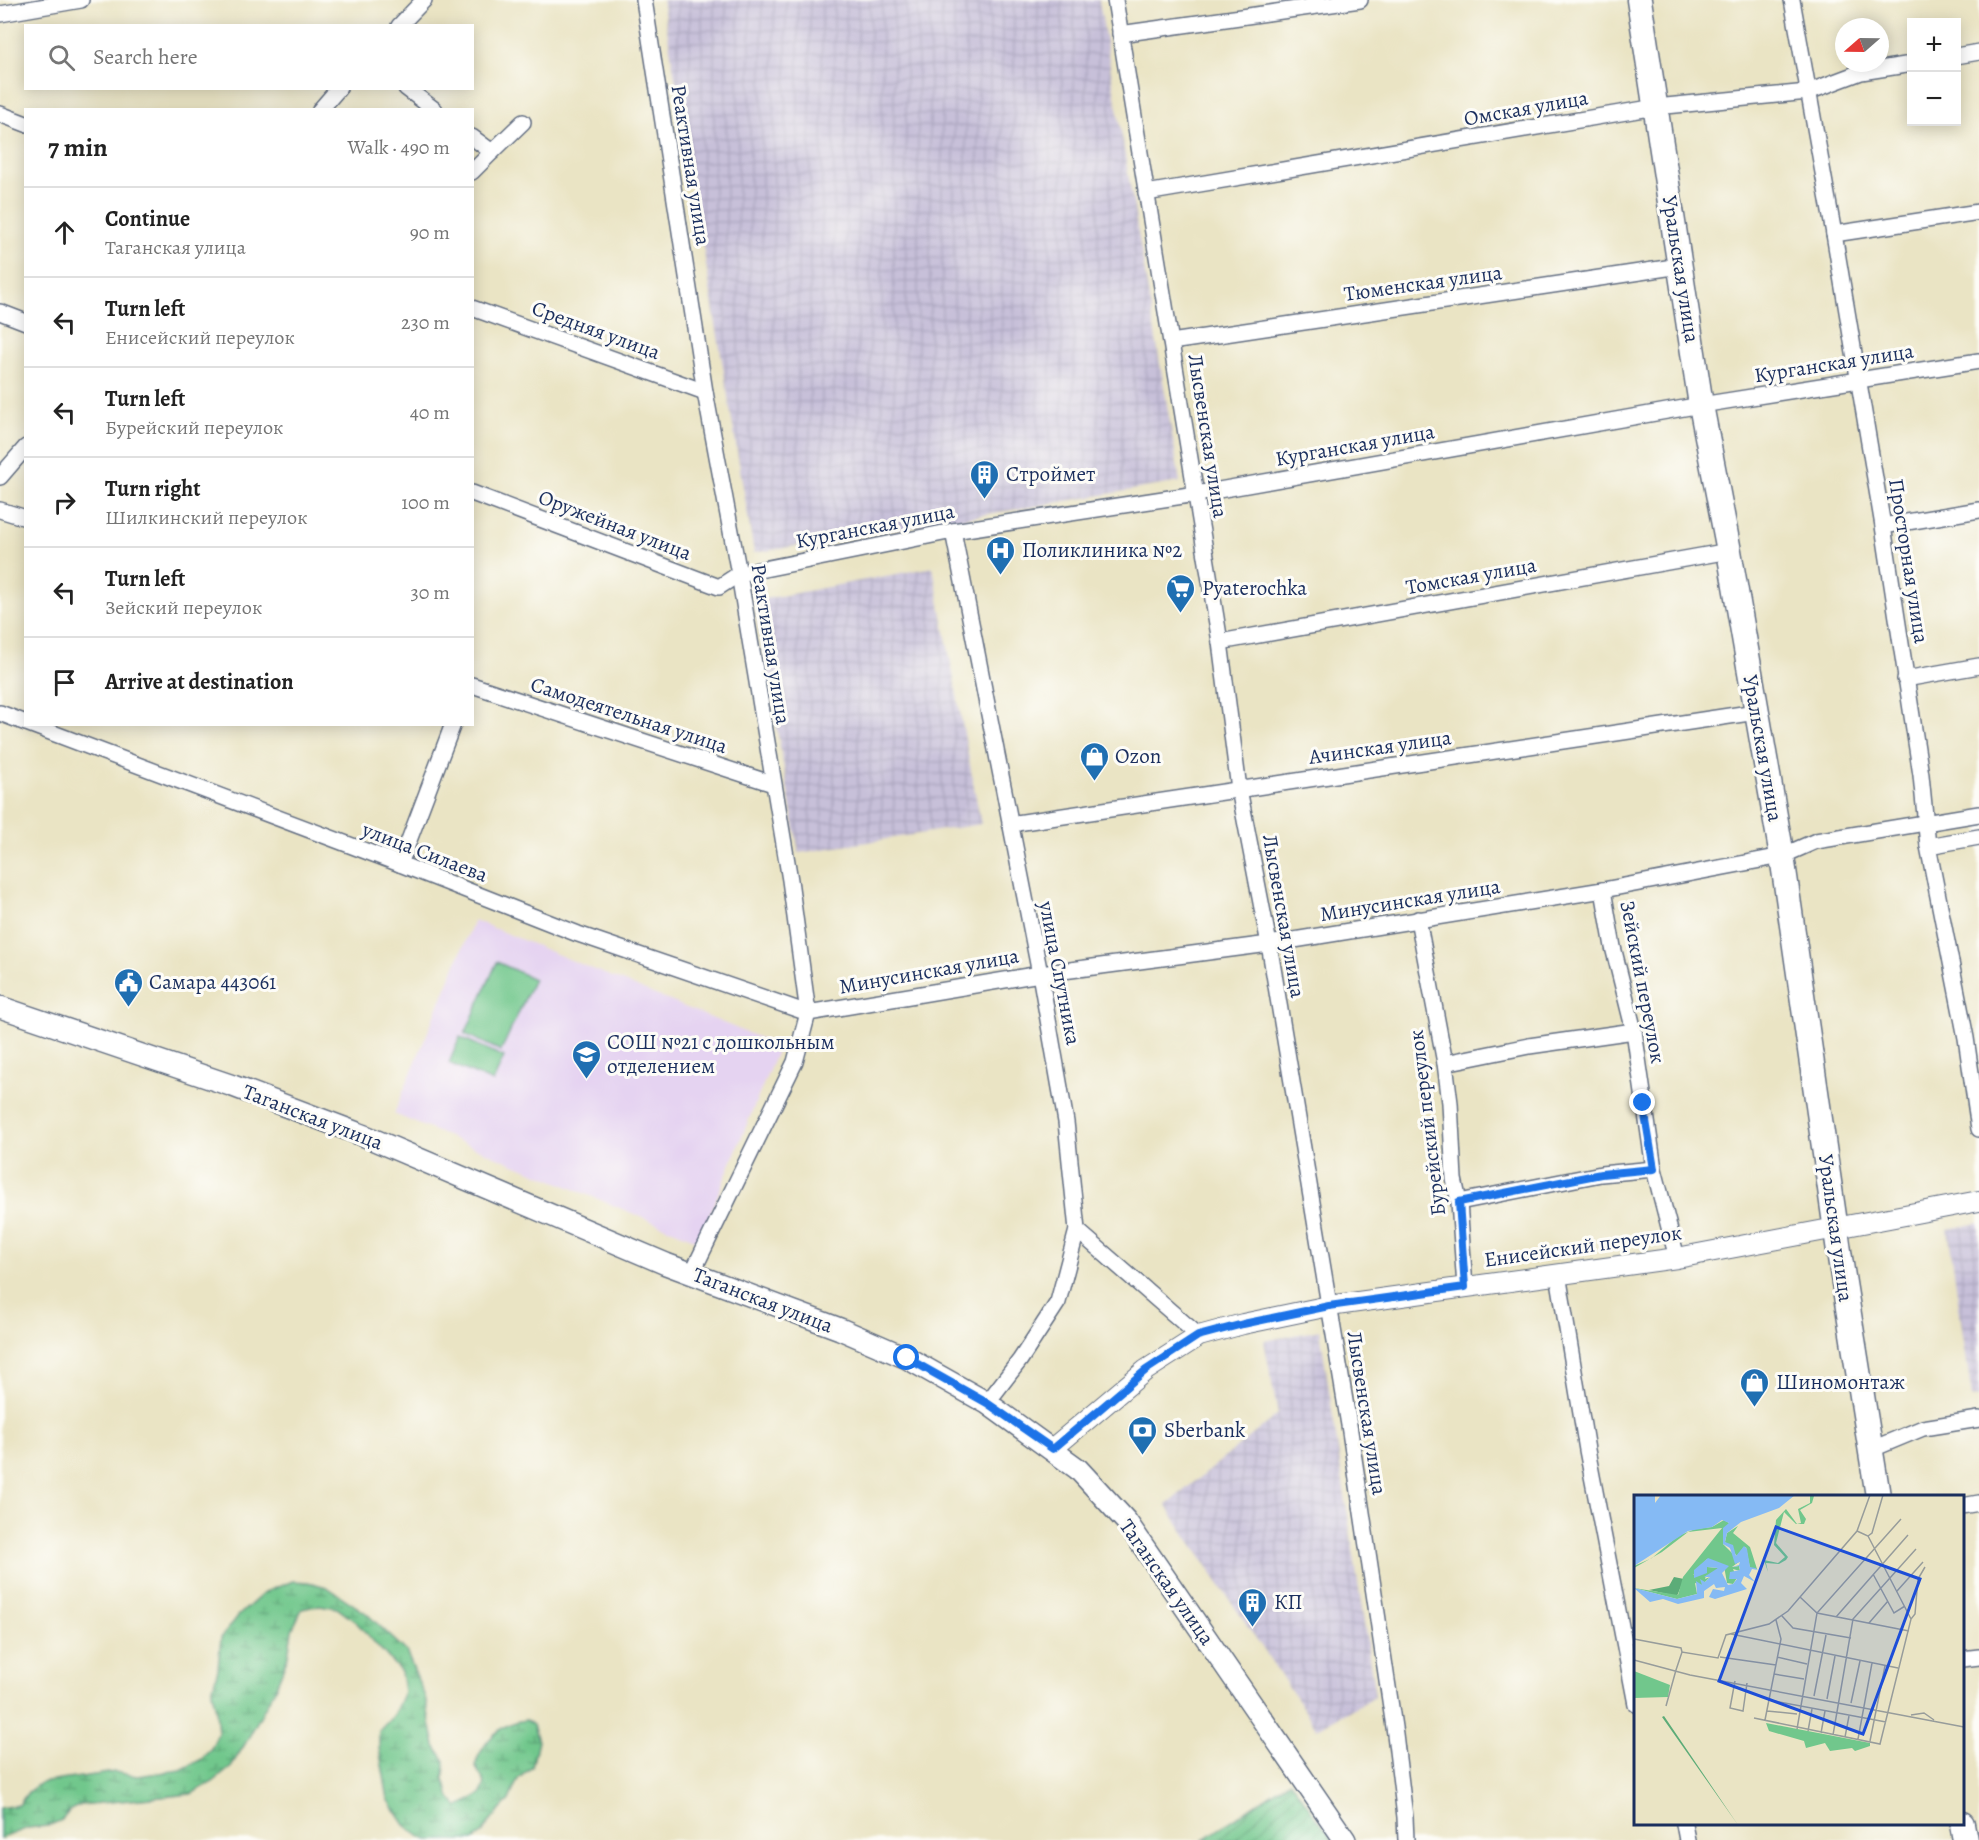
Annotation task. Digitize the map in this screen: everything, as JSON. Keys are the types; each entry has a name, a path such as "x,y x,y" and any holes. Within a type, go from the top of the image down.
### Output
{"main road":[{"name":"Уральская улица","path":"1639,0 1701,405 1782,856 1835,1227 1878,1495"},
{"name":"Таганская улица","path":"0,1006 233,1086 343,1128 692,1273 840,1329 907,1358 987,1403 1078,1469 1126,1521 1345,1840"},
{"path":"1962,1825 1965,1840"}],"street":[{"path":"0,15 81,0"},
{"path":"401,24 424,0"},
{"name":"Реактивная улица","path":"644,0 705,392 739,574 790,880 808,1013 795,1062 692,1273"},
{"name":"Лысвенская улица","path":"1115,0 1220,642 1239,789 1269,944 1349,1425 1393,1722 1406,1840"},
{"path":"1120,34 1360,0"},
{"name":"Просторная улица","path":"1792,0 1883,526 1921,775 1924,823 1966,1038 1979,1129"},
{"path":"1961,55 1979,52"},
{"name":"Омская улица","path":"1146,193 1656,107 1808,92 1861,72 1907,65"},
{"path":"322,108 337,90"},
{"path":"409,90 432,108"},
{"path":"0,114 24,123"},
{"path":"474,170 523,122"},
{"path":"474,138 492,152"},
{"path":"1834,234 1979,212"},
{"name":"Тюменская улица","path":"1171,342 1680,266"},
{"name":"Средняя улица","path":"474,309 705,392"},
{"path":"0,312 24,321"},
{"name":"Курганская улица","path":"739,574 953,531 1196,494 1701,405 1979,361"},
{"path":"0,477 24,449"},
{"name":"Оружейная улица","path":"474,494 719,587 739,574"},
{"path":"0,510 24,517"},
{"path":"1883,526 1979,510"},
{"name":"улица Спутника","path":"953,531 1040,974 1066,1122 1077,1230 1058,1302 1020,1360 987,1403"},
{"name":"Томская улица","path":"1220,642 1729,551"},
{"path":"1905,679 1979,666"},
{"name":"Самодеятельная улица","path":"474,686 773,784"},
{"name":"Ачинская улица","path":"1010,824 1756,712"},
{"name":"улица Силаева","path":"0,713 24,723"},
{"name":"улица Силаева","path":"32,726 400,864 578,934 808,1013"},
{"path":"400,864 452,726"},
{"name":"Минусинская улица","path":"808,1013 1040,974 1269,944 1603,890 1782,856 1816,841 1979,814"},
{"path":"1928,846 1979,837"},
{"name":"Зейский переулок","path":"1603,890 1613,947 1634,1032 1654,1169 1677,1258"},
{"name":"Бурейский переулок","path":"1418,919 1450,1103 1454,1179 1459,1202 1465,1287"},
{"path":"1444,1063 1529,1046 1634,1032"},
{"path":"1459,1202 1601,1174 1654,1169"},
{"name":"Енисейский переулок","path":"1053,1449 1146,1370 1198,1336 1329,1306 1677,1258 1979,1201"},
{"path":"1077,1230 1198,1336"},
{"path":"1558,1274 1587,1450 1634,1699"},
{"path":"1870,1450 1923,1428 1979,1419"},
{"path":"1964,1506 1979,1503"},
{"path":"1964,1659 1979,1657"},
{"path":"1684,1825 1688,1840"}],"shaded area":[{"path":"662,0 1099,0 1180,482 754,553"},
{"path":"933,567 981,824 799,853 754,601"},
{"name":"СОШ №21 с дошкольным отделением","path":"474,920 779,1046 699,1241 394,1114"},
{"path":"1979,1223 1979,1397 1972,1398 1948,1229"},
{"path":"1320,1330 1375,1696 1317,1729 1166,1505 1278,1414 1264,1341"}],"green space":[{"path":"497,962 534,979 501,1051 465,1034"},
{"path":"460,1037 504,1057 493,1082 449,1063"},
{"path":"293,1581 327,1587 366,1613 406,1651 425,1697 435,1746 445,1761 444,1779 450,1798 458,1807 481,1794 485,1783 475,1766 488,1741 508,1725 526,1720 533,1725 538,1741 532,1767 518,1779 509,1800 482,1834 473,1840 429,1840 422,1838 405,1825 388,1799 379,1748 379,1731 393,1716 404,1692 401,1672 357,1623 337,1608 320,1605 302,1609 292,1630 288,1656 275,1689 230,1768 213,1782 191,1794 81,1805 70,1810 62,1820 48,1826 28,1828 0,1839 0,1808 19,1805 28,1792 40,1783 115,1772 137,1776 181,1770 202,1759 212,1747 218,1733 212,1691 218,1669 221,1638 238,1616 265,1592"},
{"path":"1290,1781 1333,1840 1203,1840"}],"place":[{"name":"Строймет","path":"985,500"},
{"name":"Поликлиника №2","path":"1001,576"},
{"name":"Pyaterochka","path":"1181,614"},
{"name":"Ozon","path":"1094,782"},
{"name":"Самара 443061","path":"128,1008"},
{"name":"СОШ №21 с дошкольным отделением","path":"586,1080"},
{"name":"Шиномонтаж","path":"1755,1408"},
{"name":"Sberbank","path":"1143,1456"},
{"name":"КП","path":"1253,1628"}],"route":[{"path":"907,1358 987,1403 1053,1449 1146,1370 1198,1336 1329,1306 1465,1287 1459,1202 1601,1174 1654,1169 1643,1103"}]}
